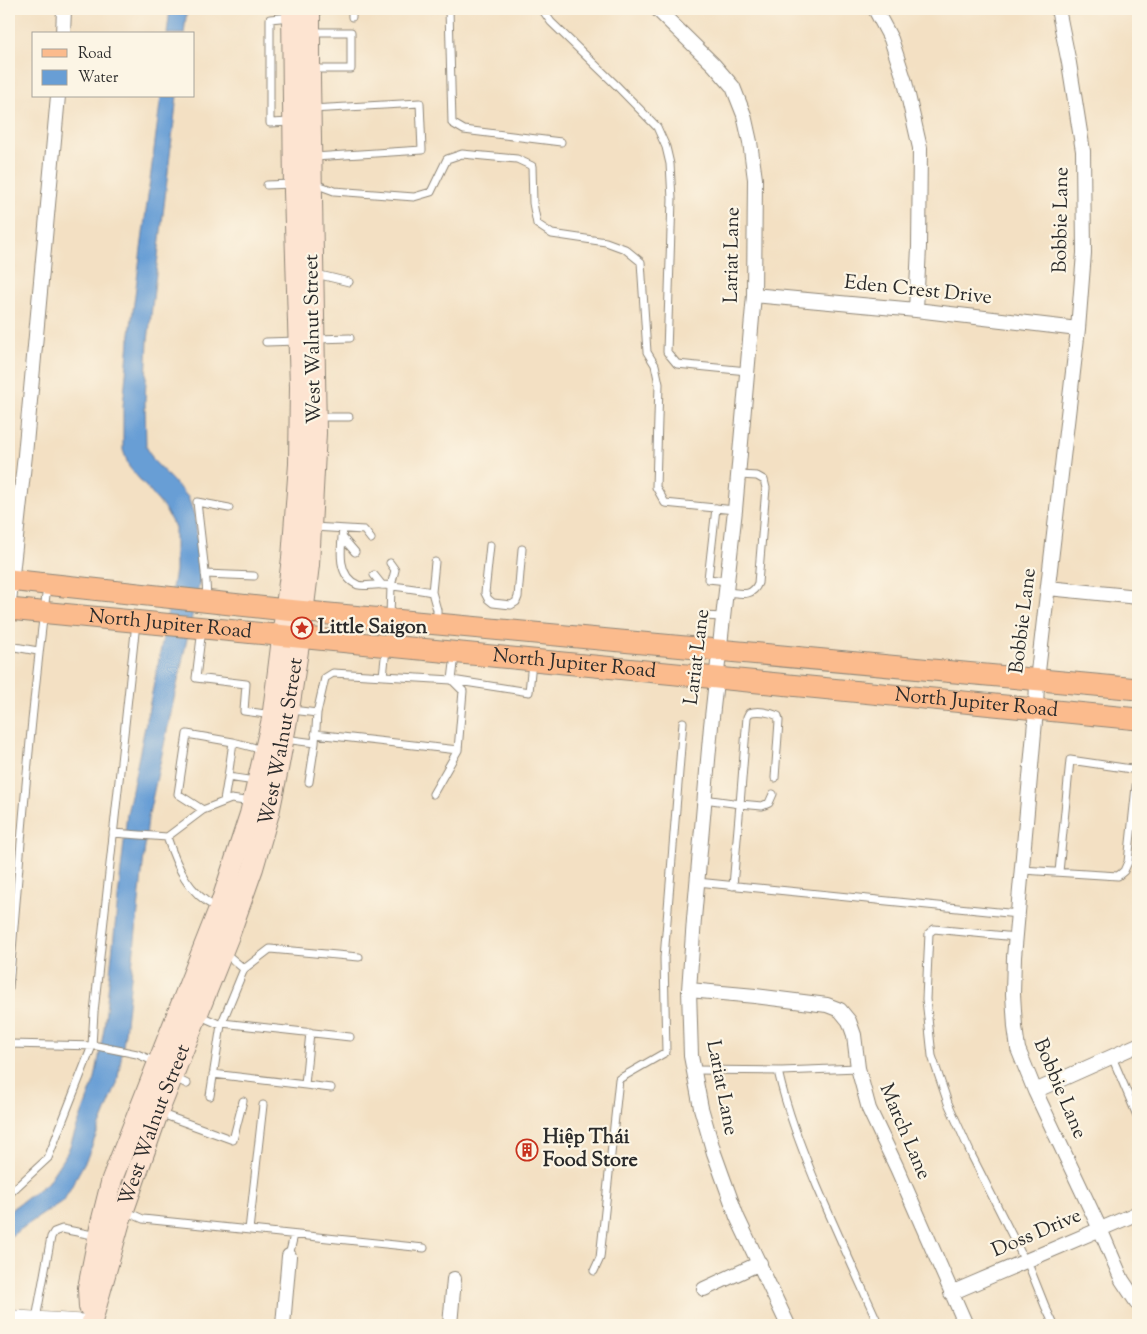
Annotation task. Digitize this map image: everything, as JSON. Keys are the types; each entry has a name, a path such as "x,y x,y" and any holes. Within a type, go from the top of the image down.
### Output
{"main road":[{"name":"West Walnut Street","path":"301,19 310,70 312,158 303,184"},
{"name":"West Walnut Street","path":"94,1325 88,1288 112,1179 158,1063 223,951 253,868 269,813 284,739 281,712 294,611 292,558 300,464 306,340 303,184 293,122 301,19"},
{"name":"West Walnut Street","path":"294,611 309,565 311,527 315,413 306,340"},
{"name":"North Jupiter Road","path":"10,580 294,611 1138,689"},
{"name":"North Jupiter Road","path":"9,609 1138,719"},
{"path":"532,660 535,633"},
{"name":"West Walnut Street","path":"94,1325 124,1211 158,1113 180,1080 168,1069 169,1046 179,1022 188,1012 243,838 265,751 281,712"},
{"path":"239,908 236,906 235,894 245,858 243,838"},
{"path":"219,909 224,912 226,925 223,951"},
{"path":"149,1140 160,1074 158,1063"}],"street":[{"path":"63,32 64,9"},
{"name":"Lariat Lane","path":"657,9 714,65 733,87 744,115 755,179 754,295 739,475 704,799 689,990 691,1056 701,1108 714,1153 737,1217 788,1325"},
{"path":"875,9 891,39 905,82 920,148 916,310"},
{"name":"Bobbie Lane","path":"1058,9 1083,151 1084,253 1078,329 1037,680 1016,937 1013,994 1015,1027 1018,1049 1035,1091 1122,1280 1138,1304"},
{"path":"9,602 25,455 58,98"},
{"name":"Eden Crest Drive","path":"754,295 916,310 1078,329"},
{"path":"1048,588 1138,597"},
{"name":"March Lane","path":"689,990 818,1004 840,1010 849,1021 854,1035 858,1068 869,1110 897,1168 966,1325"},
{"path":"1035,1091 1138,1045"},
{"name":"Doss Drive","path":"951,1293 1138,1213"},
{"path":"283,1325 289,1256"},
{"path":"704,1289 760,1264"},
{"path":"450,1325 454,1279"},
{"path":"22,1322 94,1325"}],"lane":[{"path":"352,9 352,17"},
{"path":"449,9 452,123 464,130 561,142"},
{"path":"542,9 551,22 656,126 666,147 670,164 672,199 667,352 677,364 747,371"},
{"path":"301,19 351,32 351,69 310,70"},
{"path":"311,110 420,103 422,150 312,158"},
{"path":"267,185 303,184 334,191 414,197 431,192 447,158 462,154 517,159 532,166 537,224 552,234 606,242 625,249 641,262 647,352 655,365 659,384 656,487 665,503 735,510"},
{"path":"305,270 349,282"},
{"path":"266,342 350,338"},
{"path":"315,413 349,417"},
{"path":"716,508 708,579 749,594 758,583 766,488 764,480 758,476 739,475"},
{"path":"204,601 205,574 197,502 229,508"},
{"path":"311,527 342,533 364,530 371,539"},
{"path":"342,533 355,552"},
{"path":"342,533 340,555 346,574 359,585 382,585 432,592"},
{"path":"490,545 485,593 493,603 511,605 516,602 522,549"},
{"path":"435,562 432,592 438,610 438,624"},
{"path":"390,563 395,570 390,620"},
{"path":"205,574 254,576"},
{"path":"374,575 382,585"},
{"path":"9,988 28,746 38,651 48,584"},
{"path":"703,616 723,617"},
{"path":"9,1194 48,1158 94,1046 139,622"},
{"path":"199,628 196,678 246,684 244,711 317,713"},
{"path":"9,646 38,651"},
{"path":"383,676 387,646"},
{"path":"452,680 455,652"},
{"path":"309,782 317,713 325,678 333,672 452,680 529,692 532,660"},
{"path":"433,794 458,750 463,691 452,680"},
{"path":"734,886 747,717 752,711 773,714 778,716 780,721 775,778"},
{"path":"594,1271 600,1258 619,1079 666,1052 664,958 683,722"},
{"path":"203,810 178,794 187,734 233,742 265,751"},
{"path":"315,734 458,750"},
{"path":"284,739 315,743"},
{"path":"224,801 233,742"},
{"path":"1022,870 1118,876 1124,871 1128,862 1138,772 1070,760 1059,872"},
{"path":"228,777 258,782"},
{"path":"704,799 762,806 769,803 774,794"},
{"path":"116,834 167,838 203,810 224,801 231,799 253,802"},
{"path":"167,838 177,866 189,886 211,905 219,909"},
{"path":"697,882 1018,914"},
{"path":"1016,937 934,929 929,933 926,1000 932,1056 948,1102 972,1156 1026,1261 1054,1325"},
{"path":"210,1096 221,1024 244,968 270,949 359,957"},
{"path":"223,951 244,968"},
{"path":"188,1012 221,1024 350,1037"},
{"path":"305,1085 310,1032"},
{"path":"9,1044 94,1046 137,1054 158,1063"},
{"path":"1112,1056 1138,1118"},
{"path":"694,1070 778,1071 858,1068"},
{"path":"778,1071 785,1101 797,1137 878,1325"},
{"path":"213,1074 331,1088"},
{"path":"158,1113 233,1140 243,1102"},
{"path":"249,1230 263,1105"},
{"path":"124,1211 143,1219 424,1248"},
{"path":"22,1322 54,1232 62,1229 98,1236"},
{"path":"289,1256 294,1235"}],"water":[{"path":"170,9 187,9 184,32 167,32"},
{"path":"161,98 177,98 148,341 145,401 146,446 154,461 188,497 195,517 201,575 148,818 125,1033 117,1084 87,1158 64,1200 9,1237 9,1211 47,1183 68,1151 95,1079 104,1029 127,814 175,571 175,528 164,508 129,467 123,450 123,406 129,341"}],"place":[{"name":"Little Saigon","path":"302,628"},
{"name":"Hiệp Thái Food Store","path":"527,1150"}]}
